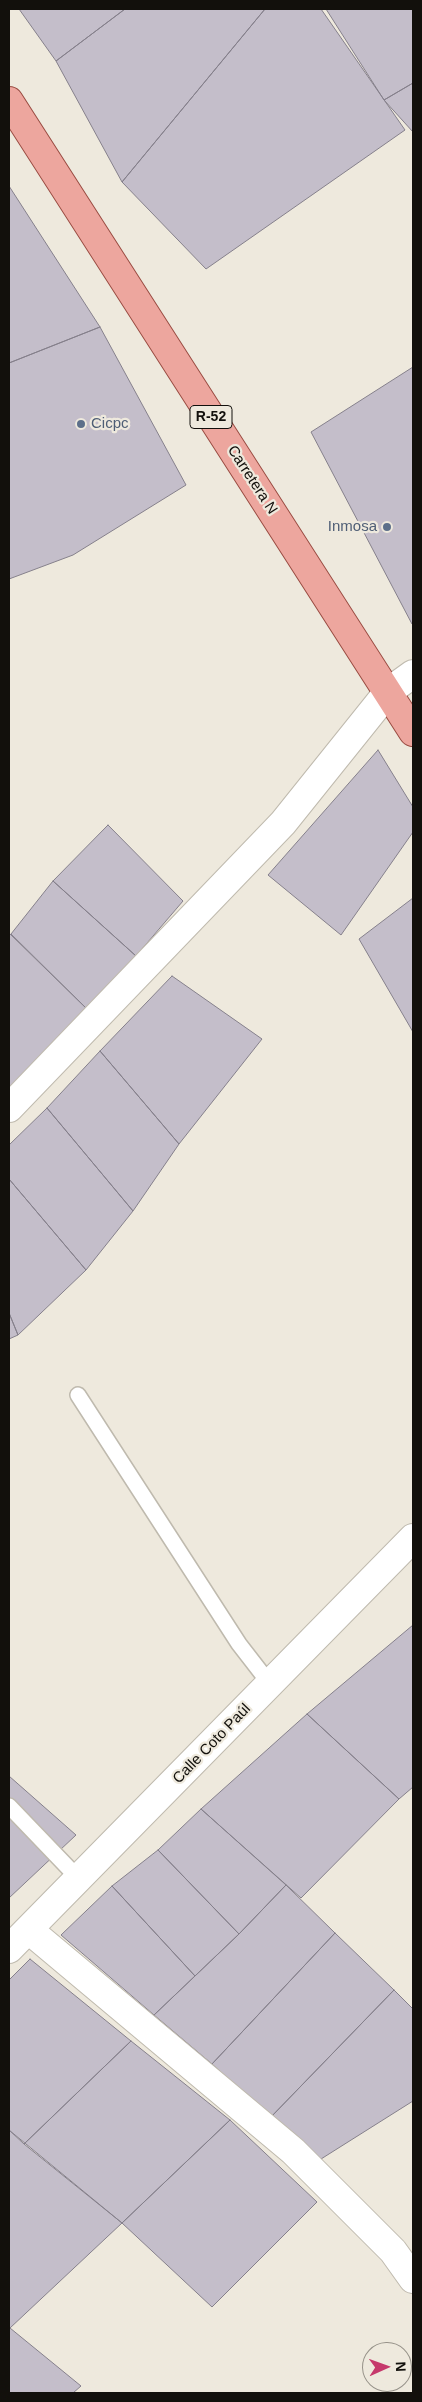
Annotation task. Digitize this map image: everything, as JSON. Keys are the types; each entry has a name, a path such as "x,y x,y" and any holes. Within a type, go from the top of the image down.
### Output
{"main road":[{"name":"Carretera N","path":"9,101 413,732"}],"street":[{"path":"9,1108 284,823 388,692 413,674"},
{"name":"Calle Coto Paúl","path":"9,1949 413,1538"},
{"path":"29,1930 293,2151 393,2252 413,2279"}],"lane":[{"path":"78,1395 239,1644 270,1684"},
{"path":"9,1806 79,1879"}],"building":[{"path":"19,9 125,9 56,61"},
{"path":"125,9 265,9 122,182 56,61"},
{"path":"265,9 321,9 405,130 206,269 122,182"},
{"path":"326,9 413,9 413,83 384,100"},
{"path":"413,83 413,132 384,100"},
{"path":"9,186 100,327 9,363"},
{"name":"Cicpc","path":"100,327 186,485 73,555 9,579 9,363"},
{"name":"Inmosa","path":"413,367 413,623 412,624 311,432"},
{"path":"378,750 413,807 413,832 341,935 268,875"},
{"path":"108,825 183,901 136,956 53,881"},
{"path":"53,881 136,956 88,1010 11,934"},
{"path":"413,898 413,1032 359,939"},
{"path":"9,933 88,1010 9,1092"},
{"path":"172,976 262,1039 179,1144 100,1051"},
{"path":"100,1051 179,1144 133,1211 47,1108"},
{"path":"47,1108 133,1211 86,1270 9,1179 9,1145"},
{"path":"9,1179 86,1270 18,1335 9,1313"},
{"path":"9,1313 18,1335 9,1339"},
{"path":"413,1625 413,1787 399,1799 307,1714"},
{"path":"307,1714 399,1799 301,1898 201,1809"},
{"path":"9,1776 76,1835 9,1898"},
{"path":"201,1809 286,1885 239,1934 158,1850"},
{"path":"158,1850 239,1934 195,1976 112,1886"},
{"path":"286,1885 335,1933 212,2064 154,2015 239,1934"},
{"path":"112,1886 195,1976 154,2015 61,1935"},
{"path":"335,1933 394,1990 270,2118 212,2064"},
{"path":"30,1959 131,2041 24,2144 9,2130 9,1980"},
{"path":"394,1990 413,2009 413,2101 321,2159 270,2118"},
{"path":"131,2041 230,2120 122,2223 24,2144"},
{"path":"230,2120 317,2202 212,2307 122,2223"},
{"path":"9,2130 122,2223 10,2328 9,2327"},
{"path":"9,2327 81,2386 73,2393 9,2393"}],"place":[{"name":"Cicpc","path":"81,424"},
{"name":"Inmosa","path":"387,527"}]}
